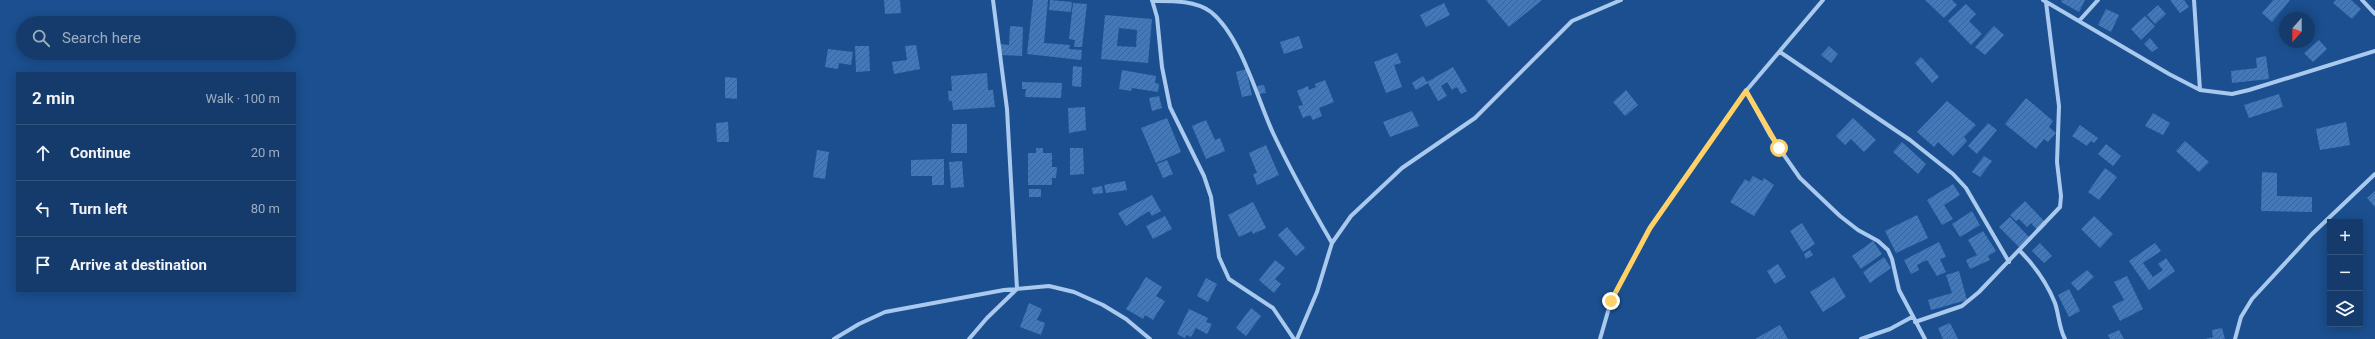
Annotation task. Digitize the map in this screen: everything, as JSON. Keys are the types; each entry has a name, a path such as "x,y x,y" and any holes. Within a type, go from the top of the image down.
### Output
{"street":[{"path":"969,339 1017,289 1007,109 994,0"},
{"path":"1298,339 1317,292 1332,243 1351,216 1402,168 1475,118 1572,21 1622,0"},
{"path":"1600,339 1611,301 1650,228 1746,91 1823,0"},
{"path":"2079,21 2098,0"},
{"path":"2194,0 2196,52 2200,90"},
{"path":"2362,0 2375,14"},
{"path":"1294,339 1273,308 1228,279 1219,257 1211,197 1204,176 1170,107 1162,67 1157,17 1152,1 1179,2 1198,5 1210,12 1223,24 1243,60 1285,159 1332,243"},
{"path":"2045,1 2200,90 2232,94 2375,51"},
{"path":"1915,322 1962,306 1979,292 2020,251 2056,214 2060,207 2061,196 2058,162 2059,106 2045,1"},
{"path":"1780,52 1910,140 1953,174 1966,188 2009,262"},
{"path":"1746,91 1770,135 1800,178 1840,216 1858,230 1878,240 1888,250 1892,259 1899,290 1925,339"},
{"path":"2235,339 2241,317 2252,299 2312,234 2375,174"},
{"path":"2020,251 2034,265 2055,303 2065,339"},
{"path":"834,339 885,312 1017,289 1049,286 1074,292 1103,305 1126,319 1150,339"},
{"path":"1861,339 1890,328 1912,317"}],"building":[{"path":"884,0 900,0 901,13 885,14"},
{"path":"1033,0 1048,0 1044,43 1070,45 1069,49 1082,50 1081,60 1027,54"},
{"path":"1050,0 1072,2 1071,12 1049,10"},
{"path":"1486,0 1542,0 1509,27"},
{"path":"1925,0 1952,0 1957,5 1944,18"},
{"path":"2062,0 2085,0 2079,12 2061,2"},
{"path":"2170,0 2184,0 2189,7 2180,13"},
{"path":"2273,0 2290,0 2272,22 2262,13"},
{"path":"2336,0 2351,0 2361,9 2352,19 2333,3"},
{"path":"1073,3 1087,4 1082,47 1074,47 1075,40 1069,39"},
{"path":"1444,3 1450,15 1426,27 1420,15"},
{"path":"1966,4 1976,14 1969,21 1982,34 1971,45 1948,21"},
{"path":"2158,5 2166,14 2155,24 2147,15"},
{"path":"2106,9 2119,15 2111,32 2098,25"},
{"path":"1105,15 1152,19 1148,63 1101,59","holes":["1119,28 1137,30 1136,47 1117,46"]},
{"path":"2145,16 2155,26 2141,40 2131,29"},
{"path":"1010,26 1023,27 1022,56 1000,55 1001,44 1009,45"},
{"path":"1994,26 2004,35 1985,55 1975,47"},
{"path":"1299,36 1303,48 1284,54 1280,42"},
{"path":"2150,38 2158,48 2152,52 2144,44"},
{"path":"2319,40 2327,49 2313,62 2304,53 2310,48 2315,48 2315,43"},
{"path":"916,45 920,69 894,74 892,62 907,60 905,46"},
{"path":"855,46 869,46 870,71 856,72"},
{"path":"1829,46 1838,54 1831,63 1821,55"},
{"path":"828,49 853,52 851,65 839,63 838,69 825,67"},
{"path":"1397,53 1401,63 1394,65 1402,87 1386,93 1374,62"},
{"path":"2266,56 2269,79 2232,83 2231,71 2257,68 2256,58"},
{"path":"1921,57 1939,77 1932,83 1915,63"},
{"path":"1073,66 1082,67 1081,87 1072,86"},
{"path":"1453,67 1467,91 1461,94 1457,87 1452,90 1447,82 1441,86 1447,96 1438,101 1428,83 1416,90 1412,83 1423,76 1427,82"},
{"path":"1246,69 1252,95 1242,97 1236,72"},
{"path":"1122,70 1156,76 1155,83 1159,84 1158,92 1132,88 1131,91 1119,89"},
{"path":"987,73 988,90 993,90 995,107 953,110 952,101 949,101 948,91 952,91 951,76"},
{"path":"725,77 737,78 737,99 725,98"},
{"path":"1325,80 1334,102 1319,108 1322,116 1313,120 1310,115 1303,118 1298,106 1303,105 1297,91 1308,86 1309,90 1316,87 1315,84"},
{"path":"1022,82 1062,83 1061,98 1025,97 1026,89 1022,89"},
{"path":"1264,85 1266,93 1259,94 1257,86"},
{"path":"1626,90 1638,105 1625,116 1613,102"},
{"path":"2279,94 2283,107 2249,118 2244,105"},
{"path":"1159,96 1162,108 1152,111 1149,98"},
{"path":"2026,98 2053,121 2049,127 2056,133 2048,142 2044,139 2036,149 2005,124"},
{"path":"1947,101 1976,125 1964,137 1967,141 1953,156 1938,142 1934,147 1917,132"},
{"path":"1085,107 1086,130 1069,133 1068,108"},
{"path":"1412,111 1419,126 1390,137 1383,122"},
{"path":"2153,113 2170,123 2163,135 2145,126"},
{"path":"1167,118 1181,152 1156,163 1141,128"},
{"path":"1853,118 1876,140 1864,152 1851,139 1845,145 1836,136"},
{"path":"1206,120 1215,140 1220,138 1225,151 1206,159 1192,126"},
{"path":"728,122 729,142 717,142 716,123"},
{"path":"2346,122 2350,145 2320,150 2316,129"},
{"path":"1988,123 1997,130 1977,154 1968,146"},
{"path":"952,124 967,124 967,153 951,153"},
{"path":"2080,125 2098,138 2094,143 2091,141 2087,146 2072,136"},
{"path":"2185,141 2209,162 2199,172 2176,151"},
{"path":"1902,142 1926,164 1918,174 1893,152"},
{"path":"2106,144 2121,156 2113,166 2098,154"},
{"path":"1266,145 1279,175 1257,185 1253,174 1257,173 1249,153"},
{"path":"1036,148 1043,148 1043,153 1052,153 1052,167 1057,167 1056,178 1052,178 1052,185 1028,185 1028,153 1036,153"},
{"path":"1070,148 1083,148 1084,174 1070,175"},
{"path":"817,150 829,152 825,179 813,177"},
{"path":"1984,156 1992,161 1980,177 1972,172"},
{"path":"944,159 944,185 932,185 932,176 911,176 911,160"},
{"path":"1167,160 1173,174 1163,178 1157,164"},
{"path":"962,161 964,187 951,188 949,162"},
{"path":"2105,168 2117,177 2099,200 2088,192"},
{"path":"2262,172 2277,173 2277,196 2312,197 2312,212 2261,211"},
{"path":"1753,176 1762,181 1764,178 1774,185 1754,216 1730,202 1745,179 1749,182"},
{"path":"1125,181 1127,190 1106,193 1104,185"},
{"path":"1953,184 1960,195 1944,205 1953,219 1942,225 1927,200"},
{"path":"1102,186 1103,193 1093,194 1092,188"},
{"path":"1029,189 1041,189 1041,197 1029,197"},
{"path":"2375,191 2375,207 2367,198"},
{"path":"1152,195 1161,211 1152,216 1149,211 1126,226 1118,213"},
{"path":"2025,201 2047,224 2039,232 2031,223 2027,227 2019,219 2016,221 2010,215"},
{"path":"1253,202 1266,228 1253,234 1252,231 1239,237 1228,215"},
{"path":"1972,211 1980,225 1960,237 1952,224"},
{"path":"1917,215 1928,238 1896,253 1885,231"},
{"path":"1165,216 1172,229 1153,239 1146,226"},
{"path":"2094,216 2113,234 2100,248 2081,229"},
{"path":"2010,217 2029,237 2019,247 1999,227"},
{"path":"1802,223 1815,244 1803,252 1790,231"},
{"path":"1287,227 1305,248 1296,256 1278,235"},
{"path":"1983,231 1996,251 1988,256 1990,260 1970,269 1966,260 1977,255 1968,240"},
{"path":"1873,241 1882,254 1861,269 1852,256"},
{"path":"1939,242 1946,257 1940,259 1946,272 1937,276 1927,260 1917,265 1919,270 1911,274 1904,260"},
{"path":"2040,243 2052,256 2044,263 2032,251"},
{"path":"2155,243 2161,251 2143,263 2153,277 2163,270 2158,264 2166,258 2175,271 2149,290 2129,261"},
{"path":"1810,250 1813,255 1806,259 1804,254"},
{"path":"1884,257 1891,268 1870,283 1863,272"},
{"path":"1275,260 1285,268 1275,279 1281,284 1274,293 1259,280"},
{"path":"1778,264 1786,277 1775,284 1767,271"},
{"path":"2087,270 2094,277 2078,291 2071,283"},
{"path":"1959,271 1967,300 1931,310 1928,300 1952,293 1946,275"},
{"path":"2127,276 2143,309 2120,321 2112,306 2124,300 2114,282"},
{"path":"1146,277 1162,287 1156,296 1165,301 1153,320 1145,315 1143,319 1126,309"},
{"path":"1834,277 1846,297 1823,312 1810,292"},
{"path":"1206,278 1217,284 1208,302 1197,296"},
{"path":"2069,289 2080,311 2069,317 2058,295"},
{"path":"1029,303 1042,309 1037,320 1045,323 1041,335 1020,327"},
{"path":"1251,308 1261,316 1246,336 1236,328"},
{"path":"1189,309 1208,318 1206,322 1212,324 1207,334 1196,328 1191,337 1186,335 1185,338 1177,334"},
{"path":"1950,323 1958,339 1943,339 1938,328"},
{"path":"1780,325 1788,339 1755,339"},
{"path":"2222,328 2225,339 2205,339 2213,337 2212,330"},
{"path":"2119,330 2124,339 2110,339 2108,335"}],"route":[{"path":"1611,301 1650,228 1746,91 1770,135 1779,148"}]}
